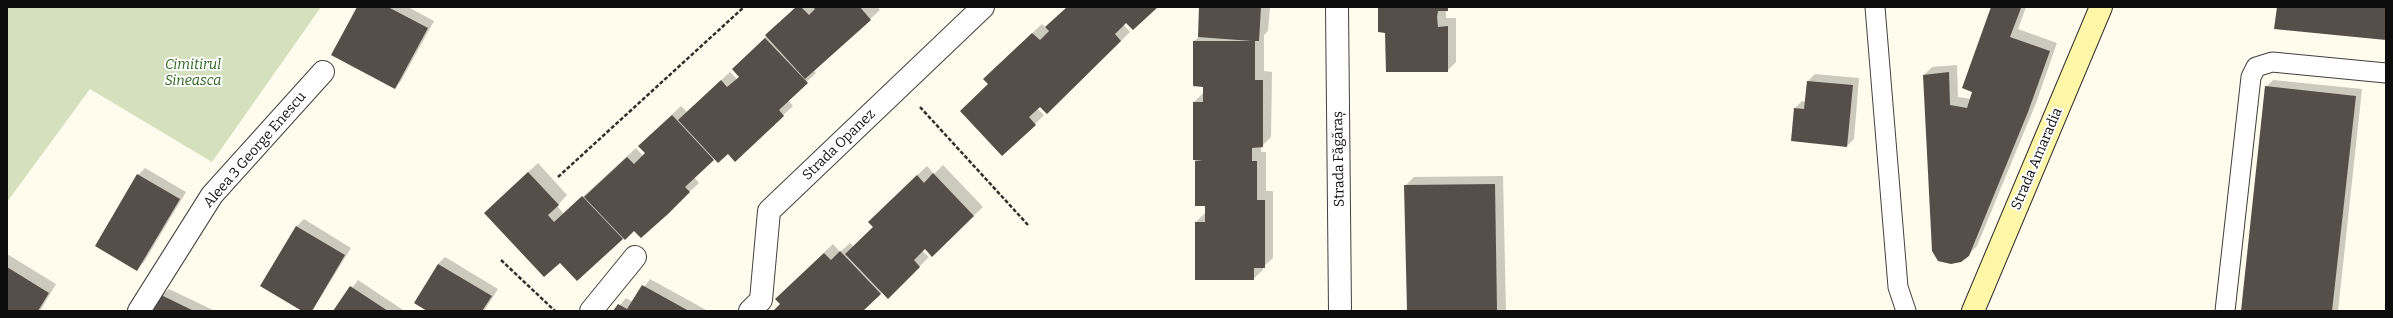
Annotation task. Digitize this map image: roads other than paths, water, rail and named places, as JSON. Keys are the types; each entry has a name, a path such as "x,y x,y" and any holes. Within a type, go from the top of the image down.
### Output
{"main road":[{"name":"Strada Amaradia","path":"1973,311 2101,7"}],"street":[{"name":"Strada Opanez","path":"750,311 761,300 769,211 983,7"},
{"name":"Strada Făgăraș","path":"1337,7 1340,311"},
{"name":"Aleea 3 George Enescu","path":"139,311 212,195 323,72"},
{"path":"592,311 635,257"}],"lane":[{"path":"1875,7 1898,287 1906,311"},
{"path":"2225,311 2251,77 2256,67 2272,62 2386,73"}],"park label":[{"name":"Cimitirul Sineasca","path":"193,74"}]}
